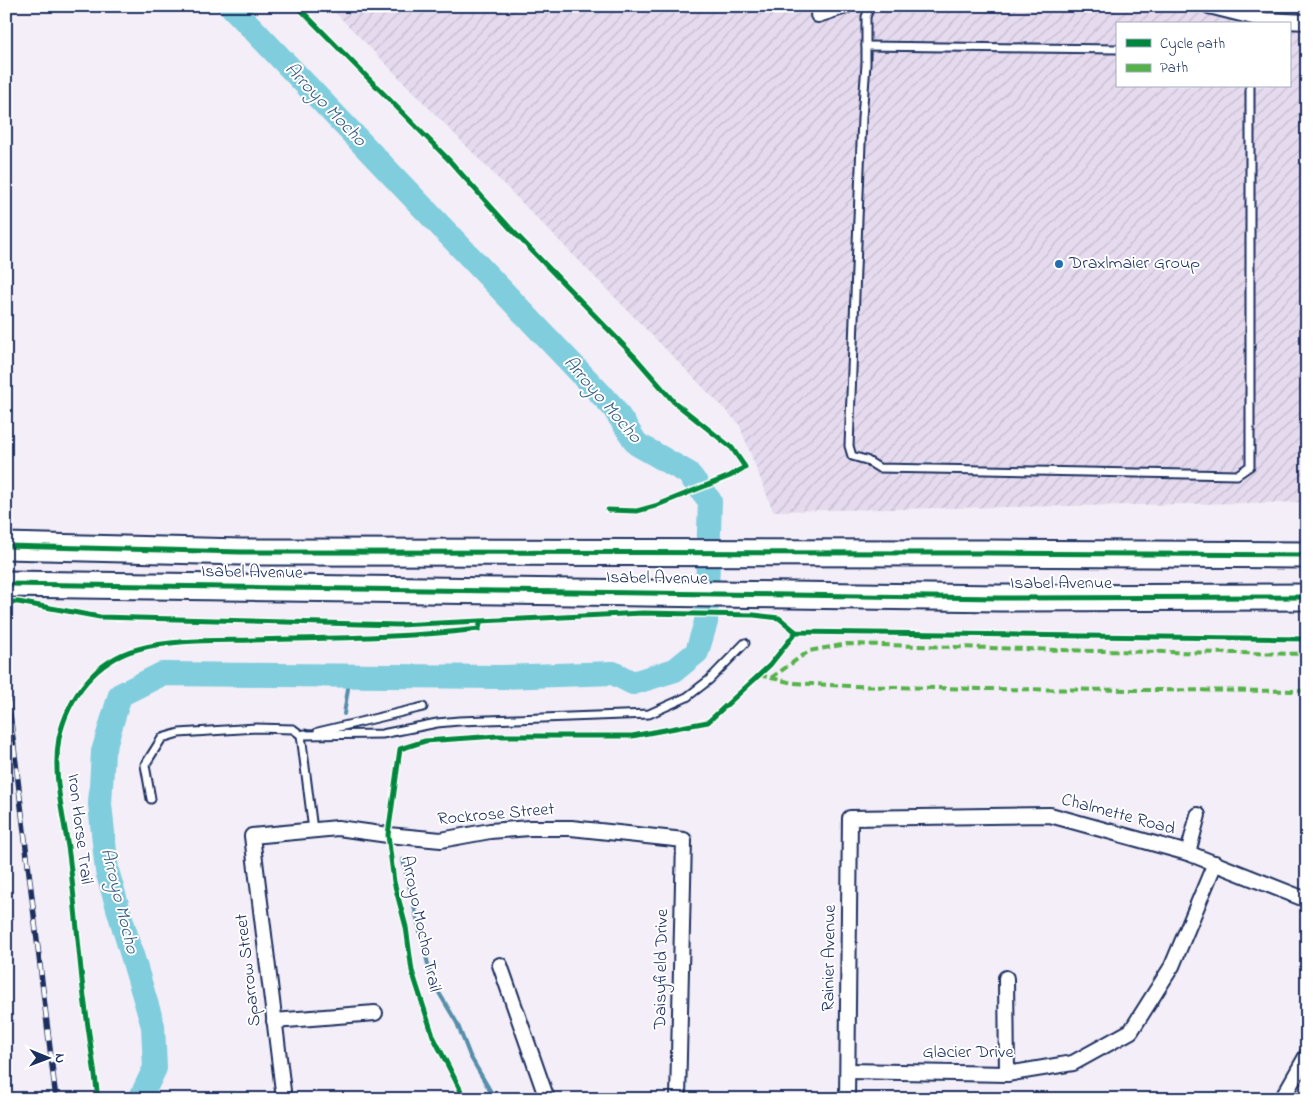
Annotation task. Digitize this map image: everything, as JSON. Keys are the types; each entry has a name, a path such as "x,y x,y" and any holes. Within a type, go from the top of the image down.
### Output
{"highway":[{"name":"Isabel Avenue","path":"6,546 241,552 1307,555"},
{"name":"Isabel Avenue","path":"6,584 999,598 1307,597"}],"street":[{"path":"818,14 846,6"},
{"path":"1208,6 1263,22 1307,22"},
{"name":"Chalmette Road","path":"850,818 1050,815 1188,853 1307,900"},
{"path":"1188,853 1198,815"},
{"name":"Rainier Avenue","path":"848,1099 850,818"},
{"name":"Rockrose Street","path":"252,836 338,828 441,840 490,831 530,828 571,828 684,840"},
{"name":"Sparrow Street","path":"252,836 284,1099"},
{"name":"Daisyfield Drive","path":"678,1099 684,840"},
{"name":"Glacier Drive","path":"848,1072 1008,1074 1073,1063 1131,1031 1172,966 1216,863"},
{"path":"500,965 547,1099"},
{"path":"1006,978 1008,1074"},
{"path":"274,1021 375,1013"},
{"path":"1282,1099 1307,1055"}],"lane":[{"path":"870,6 866,17 849,446 852,456 866,460 879,468 1237,475 1250,466 1250,88"},
{"path":"866,46 1116,49"},
{"path":"151,799 145,765 162,738 179,733 256,728 292,729 301,735 382,734 459,720 649,714 687,697 709,680 745,643"},
{"path":"301,735 330,730 423,707"},
{"path":"301,735 313,830"}],"shaded area":[{"path":"329,6 1307,6 1307,502 773,511 739,424"}],"waterway":[{"name":"Arroyo Mocho","path":"140,1099 155,1068 153,1026 107,871 100,804 103,752 120,695 162,674 502,677 613,673 633,683 675,670 697,652 706,622 710,501 688,473 637,444 613,407 231,6"},
{"name":"Arroyo Mocho","path":"344,714 350,676"},
{"name":"Arroyo Mocho","path":"403,860 432,981 457,1023 470,1056 495,1099"}],"railway":[{"path":"6,680 56,1099"}],"marked path":[{"path":"771,678 809,651 847,644 1098,651 1307,654"},
{"path":"759,675 793,683 849,686 980,689 1307,691"}],"cycle path":[{"path":"297,6 448,159 510,228 634,356 674,402 732,448 745,467 730,476 655,506 637,511 608,510"},
{"path":"6,546 241,552 1307,555"},
{"path":"6,584 999,598 1307,597"},
{"path":"6,602 18,602 100,617 398,625 643,613 754,615 779,618 796,632 1307,639"},
{"name":"Iron Horse Trail","path":"98,1099 57,767 57,752 63,723 69,708 86,682 97,671 123,654 152,646 195,641 395,636 479,629 480,624"},
{"name":"Arroyo Mocho Trail","path":"465,1099 433,1036 412,971 406,927 394,882 388,835 400,749 425,741 497,736 632,736 708,722 770,665 796,632"}],"place":[{"name":"Draxlmaier Group","path":"1059,264"}]}
